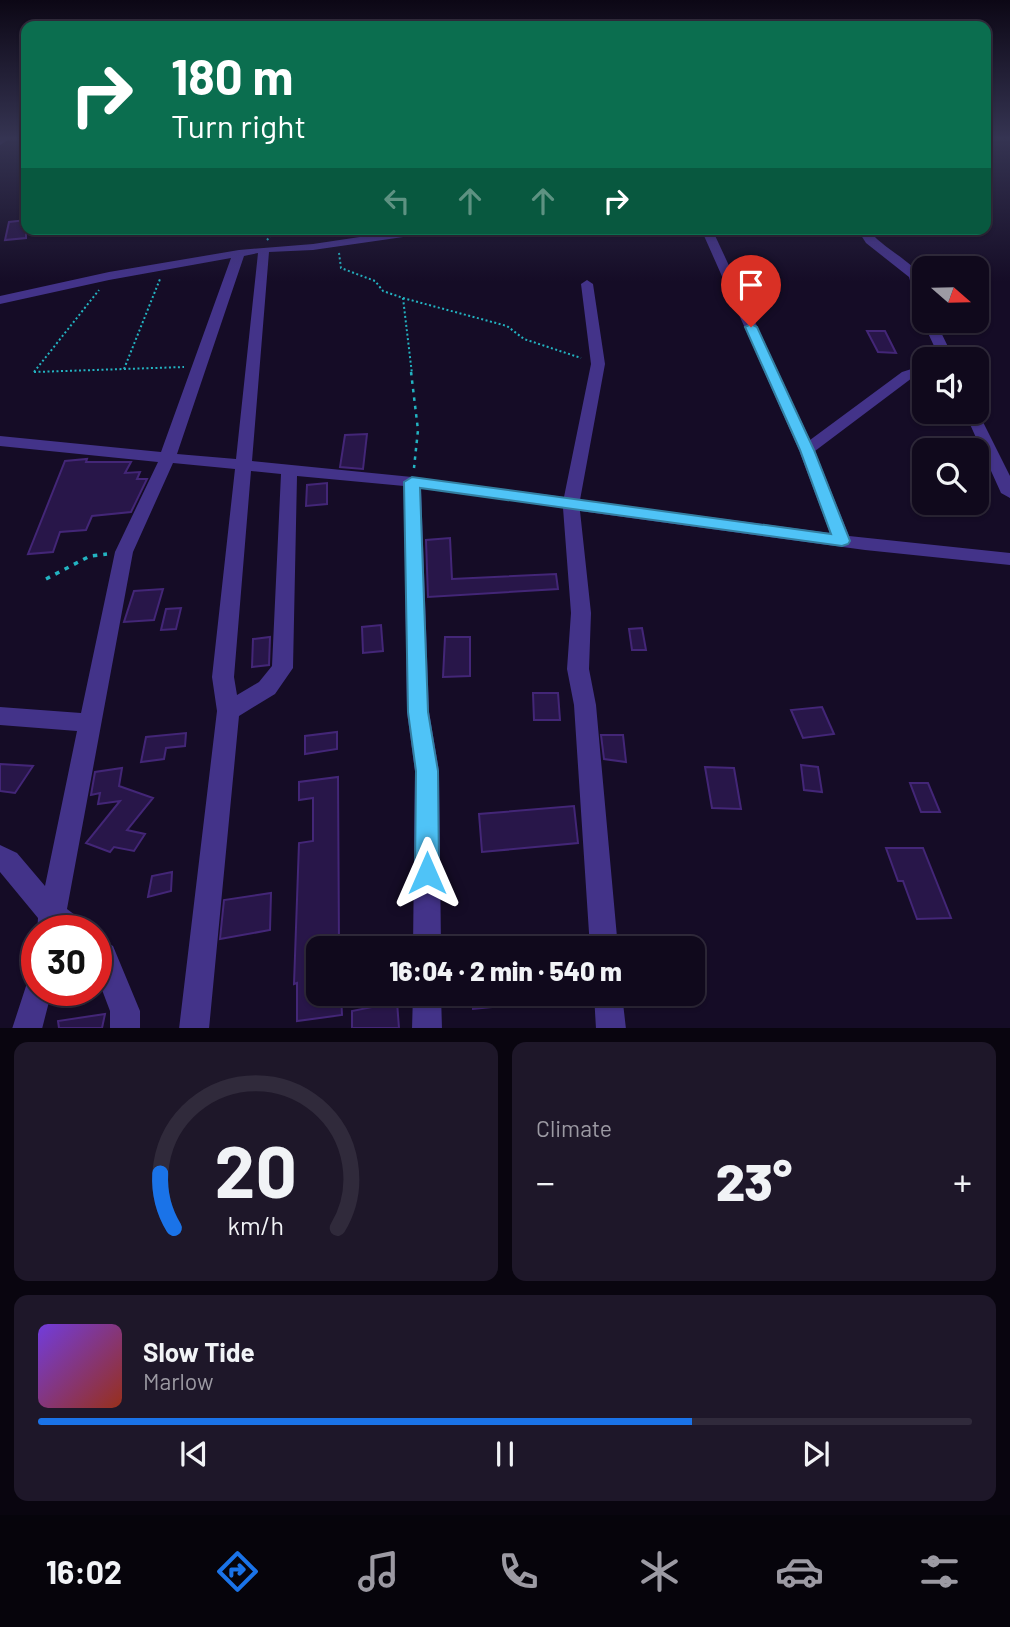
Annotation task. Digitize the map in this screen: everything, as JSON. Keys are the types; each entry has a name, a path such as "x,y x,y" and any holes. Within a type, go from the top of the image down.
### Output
{"street":[{"path":"0,300 109,276 239,253 395,235"},
{"path":"709,235 807,450 842,541"},
{"path":"866,235 912,274"},
{"path":"194,1028 228,710 223,677 264,249"},
{"path":"51,915 124,552 167,459 239,253"},
{"path":"587,284 598,364 571,503 581,613 578,669 585,705 603,936"},
{"path":"807,450 912,373"},
{"path":"977,424 1010,493"},
{"path":"0,441 412,482 842,541 1010,559"},
{"path":"228,710 267,688 282,668 289,471"},
{"path":"412,482 418,712 427,771 427,936"},
{"path":"0,716 89,723"},
{"path":"0,857 8,862 45,915"},
{"path":"112,978 125,1011 125,1028"},
{"path":"27,1028 33,1006"},
{"path":"427,1006 427,1028"},
{"path":"609,1006 611,1028"}],"path":[{"path":"338,243 341,268 375,281 383,291 506,326 524,339 598,364"},
{"path":"124,369 166,267"},
{"path":"109,276 34,372 199,367"},
{"path":"403,298 418,430 412,482"},
{"path":"46,579 90,556 124,552"}],"building":[{"path":"21,221 21,235 26,235 26,238 5,240 9,222"},
{"path":"867,331 885,331 896,353 878,352"},
{"path":"367,434 363,469 340,467 345,435"},
{"path":"87,459 86,462 131,462 125,473 140,472 137,479 147,479 131,512 92,516 86,530 60,532 53,552 28,554 65,461"},
{"path":"327,483 327,504 306,506 307,485"},
{"path":"450,538 452,579 556,574 558,589 428,597 426,540"},
{"path":"163,589 154,620 124,622 134,591"},
{"path":"181,608 176,629 161,630 166,609"},
{"path":"381,625 383,651 363,653 362,627"},
{"path":"642,628 646,650 632,650 629,629"},
{"path":"270,637 269,665 252,667 253,639"},
{"path":"445,637 470,637 470,676 443,677"},
{"path":"533,693 558,693 560,720 534,720"},
{"path":"822,707 834,734 803,738 791,710"},
{"path":"337,732 337,749 305,754 305,736"},
{"path":"186,733 185,746 166,748 164,759 141,762 146,737"},
{"path":"601,735 623,735 626,762 604,759"},
{"path":"0,764 33,766 15,793 0,791"},
{"path":"801,765 818,767 822,792 804,790"},
{"path":"705,767 734,768 741,809 712,808"},
{"path":"122,768 119,786 153,798 127,830 145,834 134,851 114,847 110,852 86,843 120,801 98,804 100,793 91,795 95,772"},
{"path":"338,777 339,936 306,936 306,1006 342,1006 342,1015 297,1021 297,983 294,984 299,843 313,841 313,798 299,800 299,782"},
{"path":"910,783 928,783 940,812 921,812"},
{"path":"574,806 578,843 482,852 479,814"},
{"path":"886,848 923,848 951,918 917,919 903,881 898,881"},
{"path":"172,872 171,891 148,897 152,876"},
{"path":"271,893 270,930 220,939 224,900"},
{"path":"377,1006 397,1006 399,1028 352,1028 352,1011"},
{"path":"473,1006 503,1006 473,1009"},
{"path":"105,1014 102,1028 59,1028 58,1021"}],"route":[{"path":"427,873 427,771 418,712 412,482 720,522 842,541 807,450 751,327"}]}
